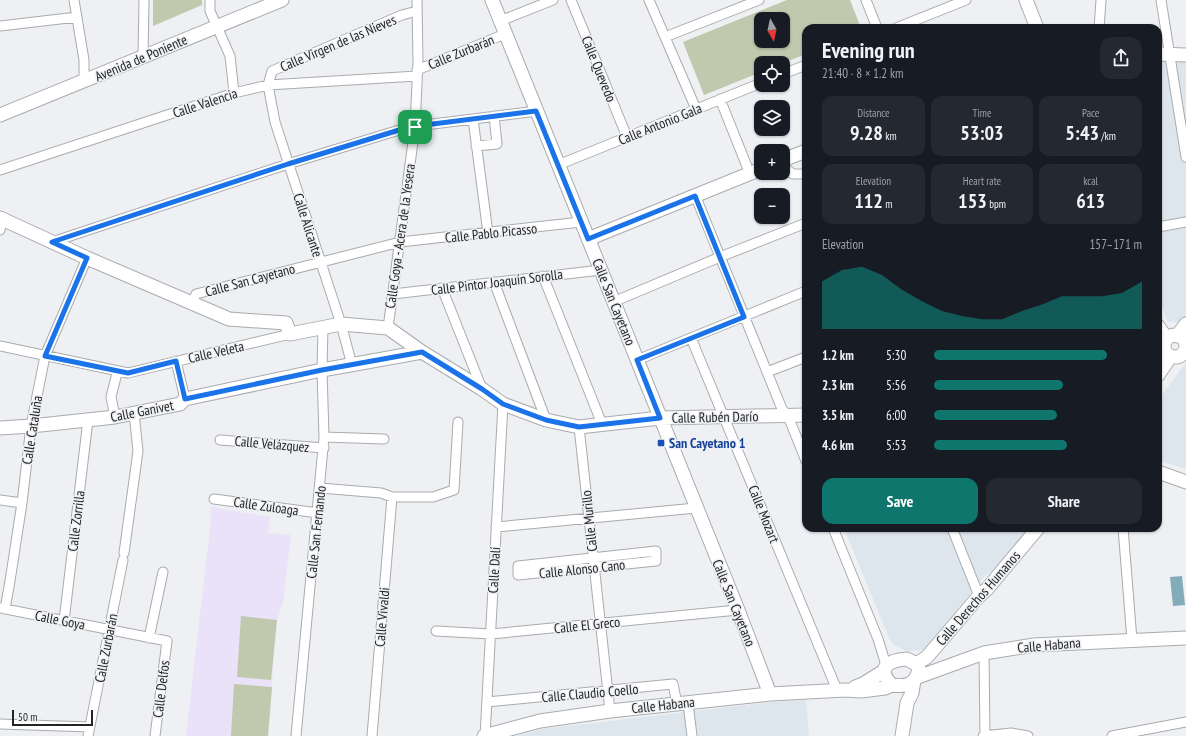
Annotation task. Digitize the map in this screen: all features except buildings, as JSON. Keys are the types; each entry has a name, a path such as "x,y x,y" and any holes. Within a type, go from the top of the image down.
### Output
{"street":[{"path":"74,0 84,60 84,82"},
{"path":"143,57 144,0"},
{"path":"210,0 210,11 230,56 234,93"},
{"name":"Avenida de Poniente","path":"0,115 282,0"},
{"name":"Calle Goya - Acera de la Yesera","path":"388,328 415,127 417,0"},
{"name":"Calle San Cayetano","path":"492,0 738,610 770,694"},
{"path":"500,21 553,0"},
{"name":"Calle Quevedo","path":"572,0 627,137"},
{"path":"649,0 696,109"},
{"path":"665,38 759,0"},
{"path":"866,0 875,24"},
{"path":"904,24 947,4 966,0"},
{"path":"1026,0 1035,24"},
{"path":"1099,24 1101,0"},
{"path":"1161,0 1164,54 1186,157"},
{"name":"Calle Virgen de las Nieves","path":"268,85 272,71 402,15 417,11"},
{"path":"0,26 77,18"},
{"name":"Calle Zurbarán","path":"417,73 506,34"},
{"path":"1164,54 1186,55"},
{"path":"84,60 96,77"},
{"path":"790,71 802,67"},
{"name":"Calle Valencia","path":"0,170 234,93 268,85 417,73"},
{"name":"Calle Alicante","path":"268,85 275,122 341,324 352,365"},
{"name":"Calle Antonio Gala","path":"558,165 754,86"},
{"path":"720,99 754,169"},
{"path":"52,242 288,164 409,127 536,111"},
{"path":"476,146 497,144 494,116"},
{"path":"473,119 488,233"},
{"path":"790,157 802,153"},
{"path":"588,239 754,171"},
{"path":"790,172 793,174 802,174"},
{"path":"695,196 782,409 788,416 802,451"},
{"name":"Calle Pablo Picasso","path":"400,242 581,222"},
{"path":"1162,225 1186,222"},
{"name":"Calle San Cayetano","path":"1,223 52,242 192,303 196,294 400,242"},
{"path":"613,302 802,225"},
{"name":"Calle Cataluña","path":"2,609 10,581 22,503 31,426 45,356 87,258"},
{"name":"Calle Pintor Joaquín Sorolla","path":"392,294 601,270"},
{"path":"543,276 602,424"},
{"path":"494,282 546,420"},
{"path":"442,288 482,389"},
{"path":"637,360 802,293"},
{"path":"192,303 229,319 286,323 290,334 341,324 388,328"},
{"path":"1162,329 1176,341 1185,350 1178,356 1171,356 1165,349 1176,341 1186,324"},
{"name":"Calle San Fernando","path":"296,736 324,448 322,370 323,327"},
{"name":"Calle Rubén Darío","path":"388,328 422,352 482,389 503,404 546,420 579,427 660,418 802,415"},
{"name":"Calle Veleta","path":"0,346 128,373 290,334"},
{"name":"Calle Mozart","path":"691,338 841,690"},
{"name":"Calle Ganivet","path":"0,428 115,417 180,404 185,399 322,370 422,352"},
{"path":"1162,369 1171,356"},
{"path":"767,372 802,359"},
{"path":"176,361 185,399"},
{"path":"115,417 112,397 116,377"},
{"name":"Calle Dalí","path":"491,735 487,702 503,404"},
{"name":"Calle Zurbarán","path":"89,731 110,630 123,556 138,451 134,413"},
{"name":"Calle Zorrilla","path":"64,621 88,420"},
{"path":"320,488 381,493 392,497 433,497 454,490 458,422"},
{"name":"Calle Murillo","path":"579,427 610,711"},
{"name":"Calle Velázquez","path":"324,437 384,440"},
{"name":"Calle Velázquez","path":"220,440 324,448"},
{"path":"1162,473 1186,482"},
{"name":"Calle Vivaldi","path":"372,736 392,497"},
{"name":"Calle Zuloaga","path":"214,499 318,513"},
{"path":"0,500 22,503"},
{"path":"496,527 696,508"},
{"path":"835,532 878,639 885,668 886,680 896,685 905,686 916,674"},
{"path":"954,532 979,596"},
{"name":"Calle Derechos Humanos","path":"916,674 927,657 1035,532"},
{"path":"1123,532 1132,640"},
{"name":"Calle Alonso Cano","path":"593,563 518,566 518,575 593,563 656,551 656,561 593,563"},
{"path":"149,638 162,572"},
{"name":"Calle Goya","path":"2,609 167,641"},
{"name":"Calle El Greco","path":"436,631 491,634 738,610"},
{"name":"Calle Habana","path":"916,674 984,653 1034,645 1186,638"},
{"name":"Calle Delfos","path":"155,736 167,641"},
{"path":"984,653 984,736 1011,733 1028,736"},
{"path":"885,668 896,660 907,659 916,674 908,703 902,736"},
{"name":"Calle Habana","path":"841,690 863,684 885,668"},
{"name":"Calle Claudio Coello","path":"487,702 673,684 682,703"},
{"path":"896,685 908,703"},
{"name":"Calle Habana","path":"491,735 540,721 610,711 770,694 861,690 885,688 896,685"},
{"path":"682,703 692,736"},
{"path":"1112,736 1186,722"},
{"path":"0,724 89,731"}],"shaded area":[{"path":"1162,61 1186,62 1186,320 1181,322 1168,322 1162,307"},
{"path":"1186,363 1186,469 1162,461 1162,395"},
{"path":"211,507 270,517 268,533 291,535 283,602 277,620 268,736 186,736 211,520"},
{"path":"846,532 1028,532 999,567 986,575 923,650 906,651 894,645 889,638"},
{"path":"806,700 809,736 517,736 542,729 772,702"}],"green space":[{"path":"153,0 202,0 202,5 153,26"},
{"path":"787,0 850,0 859,24 802,24 802,56 790,60 790,56 754,56 754,75 704,95 683,42 754,13 754,48 790,48 790,12 757,12"},
{"path":"241,616 277,620 271,680 237,677"},
{"path":"234,684 272,687 268,736 231,736"}],"water":[{"path":"1182,576 1185,605 1173,606 1170,577"}],"place":[{"name":"San Cayetano 1","path":"661,443"}],"route":[{"path":"536,111 588,239 695,196 744,317 637,360 660,418 579,427 546,420 503,404 482,389 422,352 322,370 185,399 176,361 128,373 45,356 87,258 52,242 288,164 409,127 415,127 536,111"}]}
